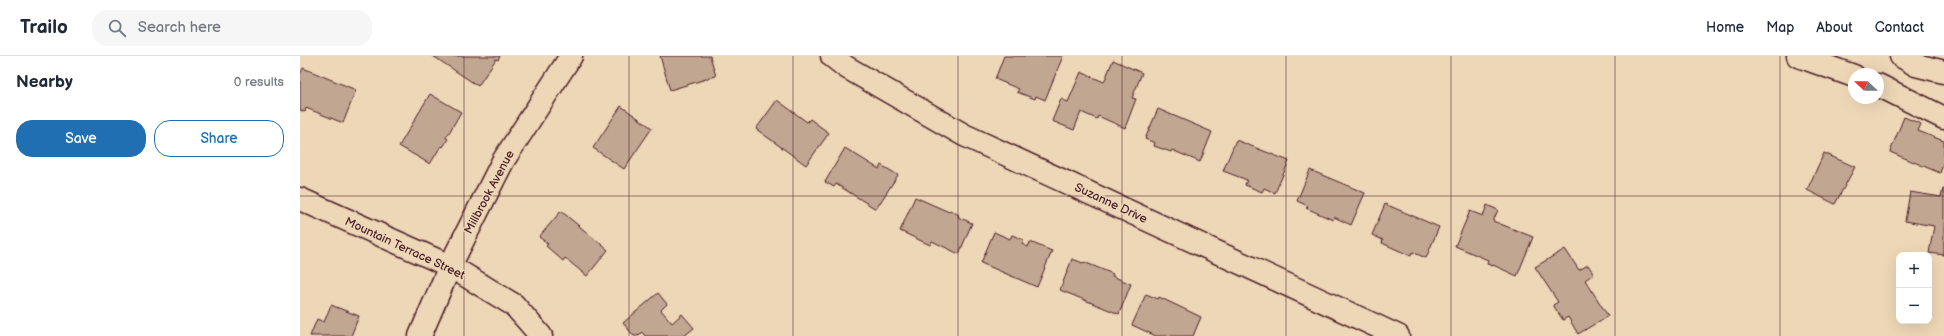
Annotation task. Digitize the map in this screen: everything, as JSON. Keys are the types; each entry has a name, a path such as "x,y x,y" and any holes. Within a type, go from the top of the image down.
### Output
{"street":[{"name":"Millbrook Avenue","path":"420,336 450,266 503,162 571,56"},
{"name":"Suzanne Drive","path":"832,56 846,67 964,135 1398,336"},
{"path":"1798,56 1848,74"},
{"path":"1901,56 1916,65 1944,72"},
{"path":"1884,88 1944,118"},
{"name":"Mountain Terrace Street","path":"300,199 450,266 514,305 542,336"}],"building":[{"path":"433,56 500,56 498,60 496,59 478,86"},
{"path":"660,56 710,56 716,76 670,90"},
{"path":"1004,56 1063,56 1045,100 1036,96 1035,99 1017,92 1019,89 995,79"},
{"path":"1113,60 1142,73 1132,98 1136,99 1125,128 1098,116 1097,119 1081,112 1074,130 1052,121 1061,99 1068,102 1081,72 1104,82"},
{"path":"303,68 356,90 343,123 306,108 305,112 300,110 300,75"},
{"path":"430,94 461,112 446,138 448,139 443,147 441,146 430,164 399,146"},
{"path":"777,100 807,122 810,119 829,133 806,165 756,129"},
{"path":"621,106 652,128 624,169 593,148"},
{"path":"1158,109 1212,132 1200,162 1172,150 1171,152 1154,146 1155,143 1145,139"},
{"path":"1904,117 1921,124 1918,131 1944,141 1944,161 1940,173 1890,152"},
{"path":"1236,140 1289,161 1275,193 1264,188 1262,192 1245,185 1247,180 1223,171"},
{"path":"845,148 879,169 881,165 898,175 876,209 836,184 834,187 825,182"},
{"path":"1824,153 1855,167 1835,204 1807,190"},
{"path":"1310,170 1365,193 1351,225 1334,217 1333,220 1306,208 1308,206 1297,201"},
{"path":"1944,189 1944,255 1929,252 1934,226 1905,221 1910,192 1941,197"},
{"path":"915,197 949,212 950,210 959,215 958,217 972,223 959,254 932,241 930,245 900,231"},
{"path":"1385,204 1439,227 1426,258 1412,252 1411,256 1382,243 1383,240 1372,235"},
{"path":"1487,205 1498,210 1493,221 1533,237 1517,276 1493,265 1487,264 1488,260 1455,246 1470,211 1483,216"},
{"path":"561,211 608,250 587,276 565,258 563,261 546,246 548,244 539,237"},
{"path":"994,232 1010,239 1012,235 1024,240 1022,244 1028,247 1030,242 1052,251 1037,287 981,263"},
{"path":"1565,249 1579,270 1588,265 1594,274 1585,280 1608,316 1578,334 1568,317 1563,320 1553,305 1558,302 1535,267"},
{"path":"1072,259 1083,263 1084,262 1113,274 1112,276 1131,284 1119,314 1060,290"},
{"path":"658,293 667,304 661,310 672,323 682,314 694,328 684,336 645,336 642,332 638,336 634,336 623,323"},
{"path":"1146,294 1158,299 1159,297 1201,317 1193,336 1156,336 1132,325"},
{"path":"331,305 359,316 351,336 310,336 317,319 324,322"}]}
